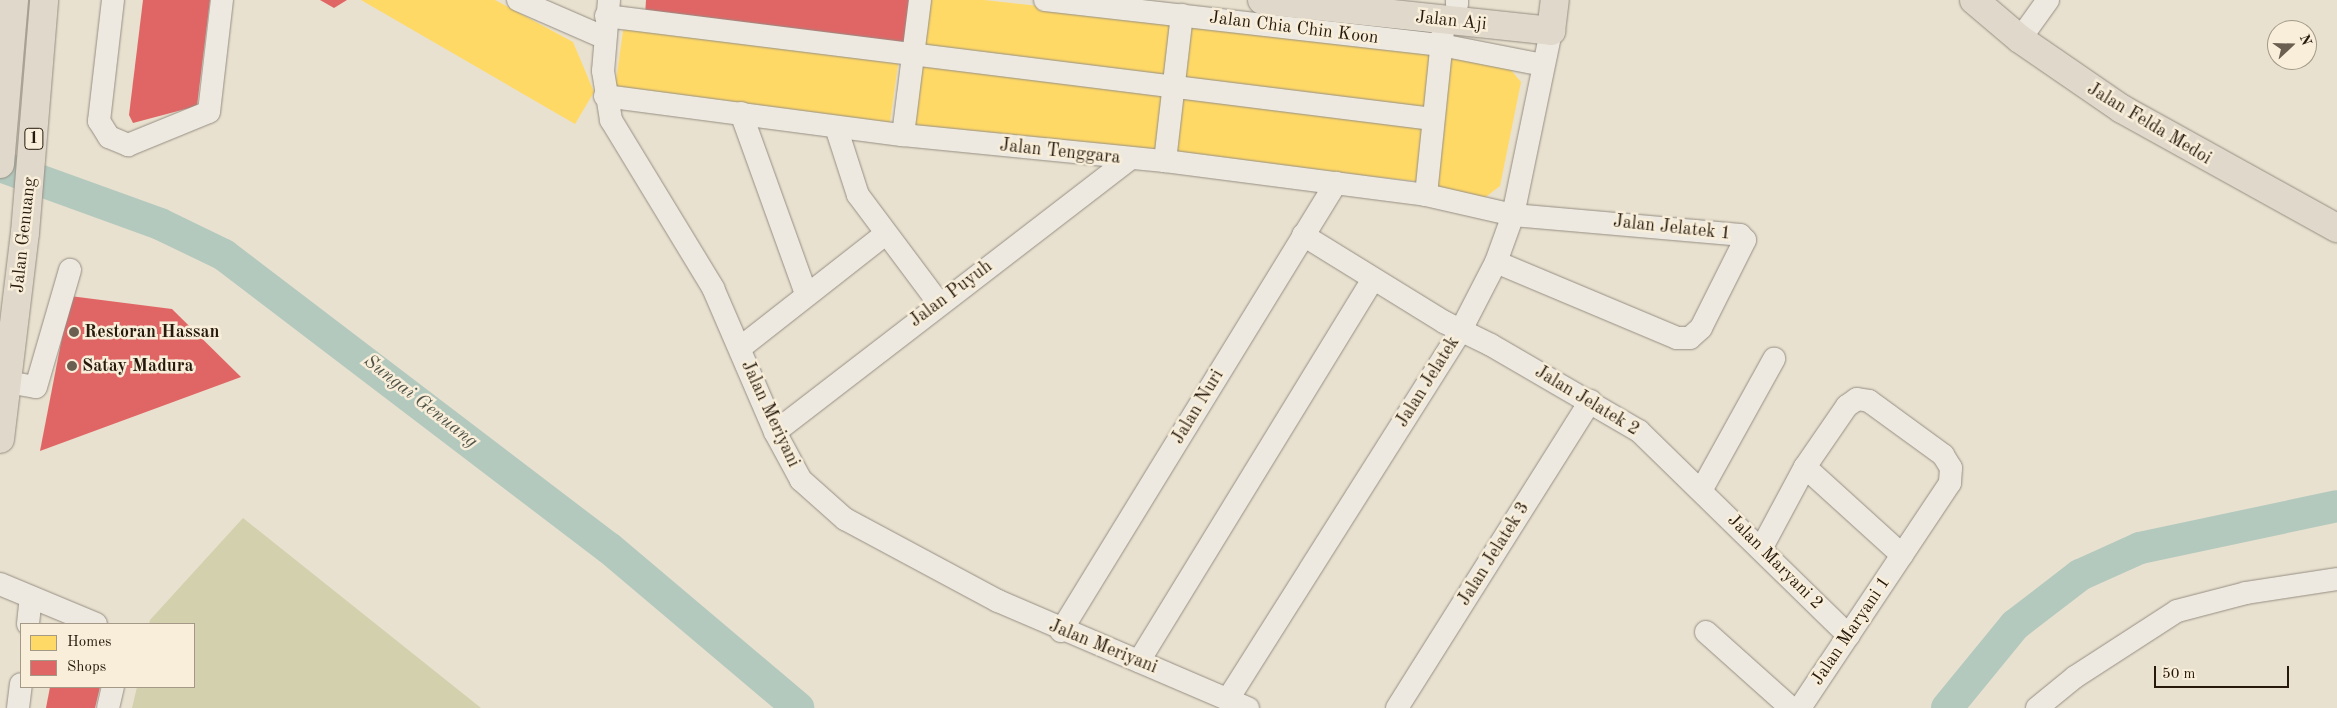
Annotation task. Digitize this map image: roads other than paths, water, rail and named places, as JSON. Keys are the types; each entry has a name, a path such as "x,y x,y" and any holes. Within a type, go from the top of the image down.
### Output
{"main road":[{"name":"Jalan Genuang","path":"0,164 14,0"},
{"name":"Jalan Aji","path":"1262,0 1450,17 1553,15"},
{"name":"Jalan Aji","path":"1424,0 1450,17"},
{"name":"Jalan Felda Medoi","path":"1974,0 2020,39 2122,109 2337,228"},
{"name":"Jalan Genuang","path":"0,439 25,233 46,2"}],"street":[{"path":"113,0 99,121 109,138 128,145 209,112 222,0"},
{"path":"518,0 606,18 1433,119"},
{"path":"903,135 920,0"},
{"name":"Jalan Chia Chin Koon","path":"1045,0 1182,15 1450,17 1543,65"},
{"path":"2020,39 2043,2"},
{"path":"1165,161 1182,15"},
{"name":"Jalan Jelatek","path":"1238,703 1461,330 1496,262 1513,215 1553,15"},
{"path":"1426,195 1433,119 1450,17"},
{"name":"Jalan Meriyani","path":"606,18 605,96 611,120 692,250 740,348 775,432 801,480 845,519 1061,631 1139,661 1238,703"},
{"name":"Jalan Tenggara","path":"605,96 903,135 1165,161 1336,183 1426,195 1513,215"},
{"path":"741,113 806,294"},
{"path":"836,127 858,195 884,235 938,302"},
{"name":"Jalan Puyuh","path":"775,432 938,302 1130,159"},
{"name":"Jalan Nuri","path":"1061,631 1336,183"},
{"name":"Jalan Jelatek 1","path":"1496,262 1677,338 1690,338 1701,328 1745,248 1740,235 1513,215"},
{"path":"740,348 806,294 884,235"},
{"name":"Jalan Jelatek 2","path":"1303,235 1461,330 1590,401 1639,431 1702,489"},
{"path":"7,382 36,387 70,270"},
{"path":"1139,661 1373,278"},
{"path":"1702,489 1774,359"},
{"name":"Jalan Maryani 1","path":"1800,708 1950,483 1951,468 1943,455 1869,401 1857,399 1847,406 1805,467"},
{"name":"Jalan Jelatek 3","path":"1397,708 1590,401"},
{"path":"1761,549 1805,467 1902,555"},
{"name":"Jalan Maryani 2","path":"1702,489 1849,636"},
{"path":"2037,708 2075,677 2178,611 2237,595 2337,579"},
{"path":"0,584 94,623"},
{"path":"28,623 31,597"},
{"path":"1706,632 1791,708"},
{"path":"18,708 20,688"},
{"path":"108,708 113,688"}],"waterway":[{"name":"Sungai Genuang","path":"0,166 160,224 224,255 609,548 798,708"},
{"path":"1947,708 2015,625 2080,575 2140,548 2337,506"}],"place":[{"name":"Restoran Hassan","path":"74,332"},
{"name":"Satay Madura","path":"72,366"}]}
